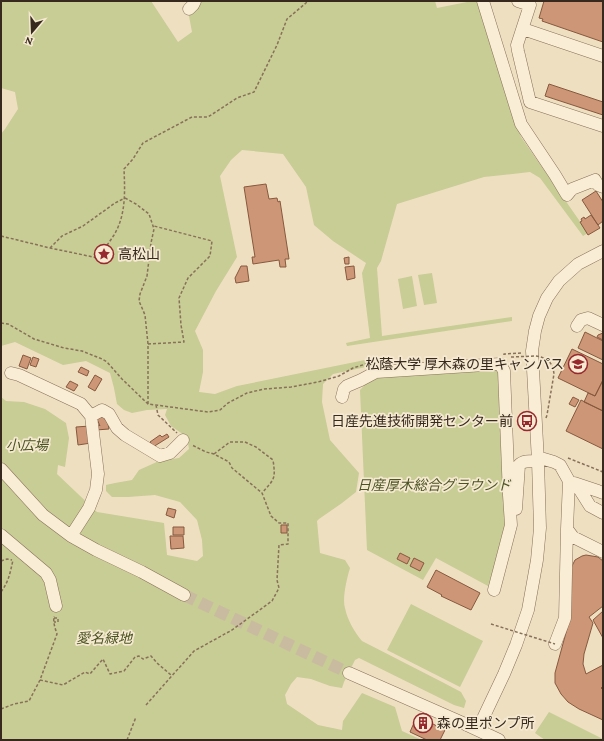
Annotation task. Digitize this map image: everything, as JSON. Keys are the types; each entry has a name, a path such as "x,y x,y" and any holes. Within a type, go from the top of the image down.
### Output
{"street":[{"path":"483,1 521,124 567,195 572,189 595,180 598,185 603,187"},
{"path":"518,1 530,5 517,45 530,102 603,126"},
{"path":"523,29 603,56"},
{"path":"478,729 504,674 528,610 537,560 540,528 532,351 535,330 547,298 559,281 578,264 603,251"},
{"path":"577,326 581,320 588,318 603,325"},
{"path":"342,397 344,389 347,386 376,372 500,364 504,371 511,525 494,590"},
{"path":"11,373 19,375 81,404 91,416 98,474 96,490 89,508 71,536"},
{"path":"91,416 102,410 109,414 117,428 125,435 160,456 170,453 183,440"},
{"path":"511,515 515,513 517,507 520,463 544,459 560,465 569,481 578,487 590,506 603,513"},
{"path":"1,469 43,515 71,536 184,595"},
{"path":"569,481 603,493"},
{"path":"556,644 565,618 569,481"},
{"path":"567,528 578,540 603,552"},
{"path":"1,535 46,573 50,580 56,606"},
{"path":"350,673 478,729 499,740"}],"path":[{"path":"1,236 98,258 114,235 121,220 125,198 124,169 133,159 143,143 192,117 208,117 236,98 254,92 287,19 307,1"},
{"path":"125,198 149,214 154,229 147,276 139,301 145,315 148,344 148,404"},
{"path":"50,248 62,236 83,226 115,203 125,198"},
{"path":"148,344 184,342 179,298 188,278 210,256 212,241 153,226"},
{"path":"1,323 8,324 34,339 102,359 107,362 148,404 208,412 220,410 228,403 247,393 264,389 291,387 325,380"},
{"path":"504,354 526,353"},
{"path":"511,357 541,357 549,361 553,367 554,374 545,420"},
{"path":"146,705 171,675 194,651 232,630 272,601 279,588 277,580 279,545 288,544 288,523 278,522 271,516 262,493 232,468 229,462 183,440 158,415 156,405"},
{"path":"214,454 230,442 245,442 273,460 275,473 274,480 262,493"},
{"path":"562,456 603,472"},
{"path":"1,592 7,584 13,560"},
{"path":"1,709 28,701 40,680 57,634 54,622 56,606"},
{"path":"54,618 58,618 58,622 54,622"},
{"path":"491,624 556,644"},
{"path":"40,680 63,685 85,672 90,674 103,659 110,674 124,671 135,657 139,656 143,659 151,656 171,675"},
{"path":"127,740 136,717"}],"green space":[{"path":"1,1 151,1 178,42 192,32 189,16 196,1 435,1 437,8 472,1 481,1 521,137 588,233 583,236 540,178 530,172 484,177 397,204 381,261 377,268 382,336 512,317 512,321 347,346 346,343 370,338 362,273 366,263 333,241 314,225 306,187 283,154 242,150 231,160 220,176 237,257 216,291 195,331 203,350 203,372 199,392 215,394 237,386 365,360 366,367 333,374 323,384 322,402 330,440 359,473 356,492 317,521 320,553 345,560 350,568 345,588 344,604 349,621 362,641 461,692 466,701 464,708 454,705 359,658 355,660 342,688 330,686 311,679 297,677 285,695 287,704 318,725 342,730 343,721 362,693 395,707 402,731 422,740 1,740 1,397 6,401 24,402 45,409 66,423 69,438 65,467 58,465 57,474 97,512 164,523 167,555 197,561 203,556 202,540 197,520 180,502 155,495 112,497 106,491 106,485 132,480 139,470 159,461 179,458 189,449 187,437 171,426 165,415 167,409 147,410 132,413 124,410 117,404 110,373 86,361 63,365 15,342 1,346 1,134 18,109 15,92 1,88"},
{"path":"432,273 437,303 424,305 418,275"},
{"path":"412,276 417,306 403,309 398,279"},
{"name":"日産厚木総合グラウンド","path":"499,369 507,528 488,586 436,558 423,580 367,550 360,390 375,374"},
{"path":"411,604 483,641 460,687 387,650"},
{"path":"549,712 603,740 545,740 535,733"}],"building":[{"path":"544,1 603,1 603,42 542,21 543,19 539,18"},
{"path":"549,84 603,102 603,115 545,96"},
{"path":"266,184 269,199 277,198 278,202 280,201 289,259 285,259 286,267 280,267 279,260 253,264 252,257 255,257 244,187"},
{"path":"596,191 603,202 603,221 598,225 582,200"},
{"path":"591,215 600,228 588,235 580,222 584,217 585,219"},
{"path":"349,257 349,264 345,264 344,258"},
{"path":"241,266 247,266 249,281 236,283 235,278"},
{"path":"354,266 355,278 347,280 345,267"},
{"path":"585,332 603,341 603,360 578,348"},
{"path":"603,333 603,340 597,337 598,335"},
{"path":"572,349 603,364 603,380 595,396 558,378"},
{"path":"23,355 31,358 27,369 19,366"},
{"path":"33,357 39,359 36,367 30,365"},
{"path":"81,367 89,371 87,376 78,372"},
{"path":"95,375 102,379 95,391 88,387"},
{"path":"603,380 603,411 584,402 588,393 595,396"},
{"path":"70,381 78,385 74,391 66,387"},
{"path":"573,397 579,400 575,407 569,404"},
{"path":"581,400 603,411 603,449 566,431"},
{"path":"103,416 109,429 96,430 96,426 100,426 97,419"},
{"path":"90,426 91,443 78,445 76,427"},
{"path":"167,434 169,437 153,447 150,442 160,435 162,437"},
{"path":"168,508 176,510 174,518 166,515"},
{"path":"281,525 287,525 287,533 281,533"},
{"path":"173,527 184,527 184,535 173,535"},
{"path":"170,536 183,536 184,548 171,549"},
{"path":"400,553 410,558 407,564 397,559"},
{"path":"586,555 598,557 603,561 603,606 589,617 593,623 584,654 583,664 586,674 603,665 603,686 601,688 603,690 603,720 568,702 561,694 555,683 555,673 570,618 571,568 575,560"},
{"path":"414,558 424,563 420,571 410,566"},
{"path":"436,570 480,593 471,610 441,596 442,595 427,587"},
{"path":"603,611 603,638 593,620"},
{"name":"森の里ポンプ所","path":"417,716 445,730 440,740 427,740 410,732"}],"tunnel":[{"path":"184,595 349,673"}],"place":[{"name":"高松山","path":"104,254"},
{"name":"松蔭大学 厚木森の里キャンパス","path":"578,364"},
{"name":"日産先進技術開発センター前","path":"527,421"},
{"name":"森の里ポンプ所","path":"423,723"}],"park label":[{"name":"小広場","path":"27,445"},
{"name":"愛名緑地","path":"104,638"}]}
